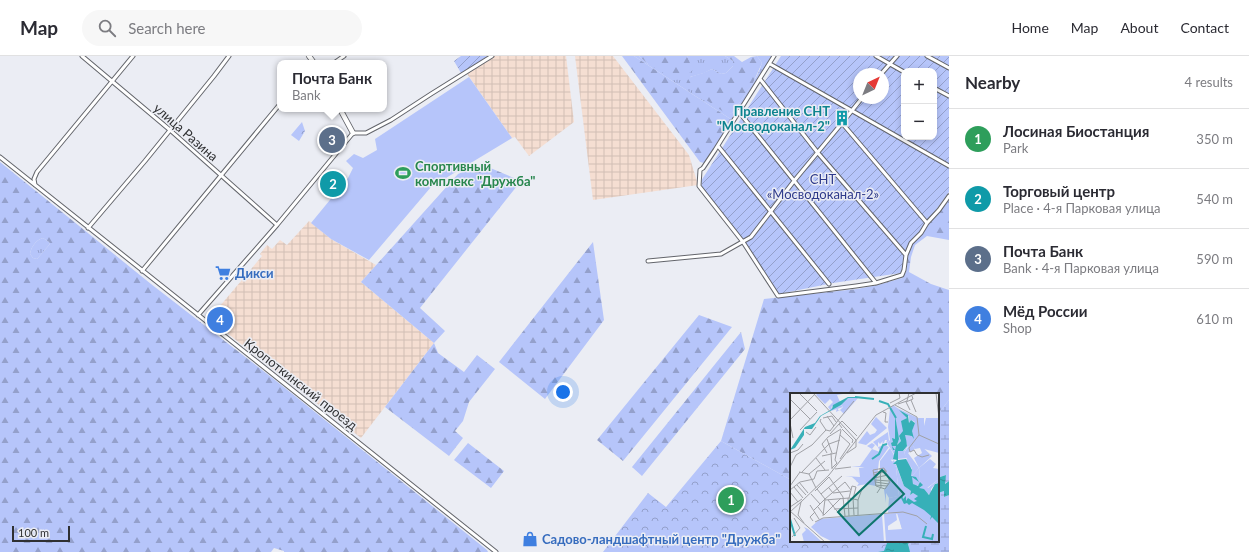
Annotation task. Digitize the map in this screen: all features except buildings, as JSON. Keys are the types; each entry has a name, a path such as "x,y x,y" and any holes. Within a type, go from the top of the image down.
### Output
{"street":[{"name":"улица Разина","path":"82,56 111,82 170,130 276,225"},
{"path":"35,185 35,175 37,172 133,56"},
{"path":"88,228 122,189 229,56"},
{"path":"353,133 366,133 391,120 492,56"},
{"path":"774,56 704,168 700,170 699,186 743,242 778,296 876,283 902,275 906,255 911,243 921,233 927,222 939,210 949,196"},
{"path":"876,56 901,70"},
{"path":"886,68 897,56"},
{"path":"927,56 949,68"},
{"path":"770,64 949,166"},
{"path":"760,79 818,153 906,255"},
{"path":"937,90 949,96"},
{"path":"648,261 721,254 751,237 794,181 857,104"},
{"path":"142,271 277,108"},
{"path":"342,112 353,133"},
{"path":"739,112 876,283"},
{"path":"842,123 927,222"},
{"path":"198,315 353,133"},
{"path":"718,146 829,284"},
{"name":"Кропоткинский проезд","path":"0,158 496,552"}],"shaded area":[{"path":"488,56 566,56 574,122 529,156 515,137 512,138 465,71"},
{"path":"575,56 613,56 689,155 698,185 593,200"},
{"path":"309,221 331,239 376,265 361,282 434,343 361,438 209,319 262,256 260,254 267,245 272,249 280,240 287,245"}],"green space":[{"path":"461,56 488,56 461,73 454,61"},
{"path":"622,56 634,56 732,120 704,163 700,162"},
{"path":"634,56 639,56 648,64 692,70 687,56 725,56 733,61 733,66 726,73 721,74 712,69 690,77 728,114 732,113 756,77 762,63 757,56 772,56 732,120"},
{"path":"639,56 687,56 693,70 681,79 676,80 648,64"},
{"path":"725,56 734,56 742,62 751,57 757,56 762,63 752,85 732,113 728,115 686,86 688,80 692,76 712,69 721,74 726,73 733,66 733,61"},
{"name":"СНТ «Мосводоканал-2»","path":"781,56 949,56 949,192 920,232 910,243 904,257 903,270 901,273 833,283 779,294 747,245 702,187 701,181"},
{"name":"Спортивный комплекс \"Дружба\"","path":"469,77 512,138 431,187 369,260 331,239 311,223 348,178 353,168 346,161 354,154 363,158 377,150 375,139"},
{"path":"302,122 305,131 299,141 291,135"},
{"path":"0,162 151,284 275,380 488,552 284,552 274,548 271,552 0,552","holes":["43,238 50,244 37,259 33,258 30,254 36,242"]},
{"path":"475,166 488,167 521,181 420,308 445,331 434,343 361,282 458,174"},
{"path":"949,200 949,240 927,236 915,245 911,257 909,272 931,284 949,290 949,400 939,413 939,393 790,393 790,479 721,441 764,299 857,289 902,278 906,272 908,256 912,244"},
{"path":"43,238 50,244 37,259 33,258 30,254 31,249 36,242"},
{"path":"593,242 604,320 545,399 499,362"},
{"path":"699,315 732,327 623,461 597,440"},
{"path":"741,332 745,349 642,476 632,467"},
{"path":"434,343 438,353 464,372 477,355 495,369 469,402 463,421 455,431 463,438 449,456 385,407"},
{"path":"949,400 949,481 944,484 946,475 940,477 939,470 939,413"},
{"path":"721,441 790,479 790,542 901,542 919,552 603,552 648,493 666,507"},
{"path":"468,443 504,471 491,488 454,460"},
{"path":"944,491 944,497 949,495 949,552 910,552 908,544 910,542 939,542 939,493"}],"water":[{"path":"939,470 940,477 946,475 945,484 949,481 949,495 944,497 944,491 939,493"},
{"path":"910,542 908,544 910,552 878,552 884,551 887,543"}],"place":[{"name":"Правление СНТ \"Мосводоканал-2\"","path":"842,118"},
{"name":"Почта Банк","path":"332,140"},
{"name":"Спортивный комплекс \"Дружба\"","path":"403,173"},
{"name":"Торговый центр","path":"333,184"},
{"name":"Дикси","path":"223,273"},
{"name":"Мёд России","path":"220,320"},
{"name":"Лосиная Биостанция","path":"731,500"},
{"name":"Садово-ландшафтный центр \"Дружба\"","path":"530,539"}]}
